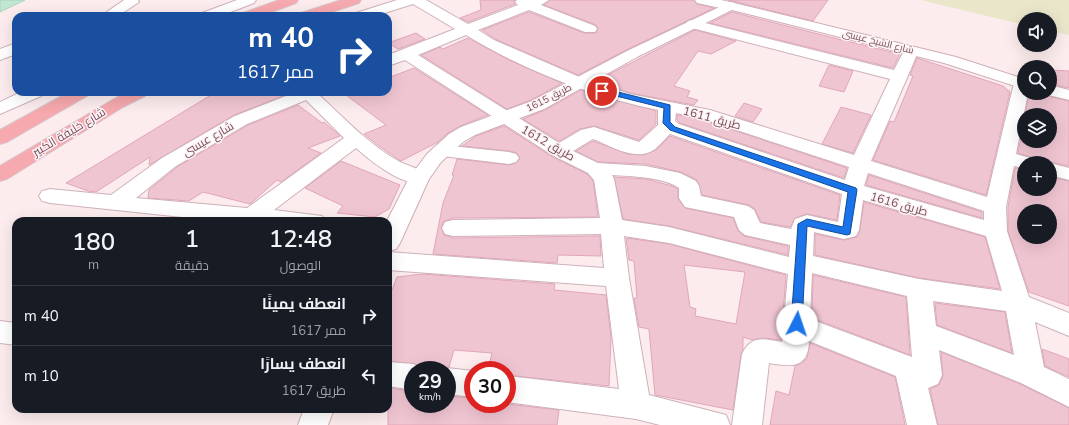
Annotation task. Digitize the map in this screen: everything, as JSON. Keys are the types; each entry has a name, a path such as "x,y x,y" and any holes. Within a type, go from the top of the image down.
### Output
{"main road":[{"path":"259,12 291,0"},
{"path":"318,12 354,0"},
{"path":"0,138 74,96"},
{"name":"شارع خليفة الكبير","path":"0,175 132,96"}],"street":[{"path":"115,12 132,2 131,0"},
{"path":"218,12 249,0"},
{"path":"374,12 411,0"},
{"name":"طريق 1611","path":"416,0 489,43 578,83 627,98 668,116 704,114 995,207"},
{"path":"702,0 730,6"},
{"path":"396,55 467,30 530,2 590,29"},
{"name":"طريق 1615","path":"392,229 419,178 441,151 468,131 538,105 578,83 730,6"},
{"name":"شارع الشيخ عيسى","path":"730,6 912,50 950,60 1017,81"},
{"path":"693,24 900,77"},
{"path":"0,55 12,50"},
{"path":"748,425 756,354 761,350 793,354 795,351 804,222 847,232 853,190 860,163 912,50"},
{"name":"طريق 1612","path":"396,55 559,150 595,169"},
{"path":"1057,92 1069,95"},
{"path":"0,109 27,96"},
{"name":"شارع عيسى","path":"115,203 169,162 241,120 300,96"},
{"path":"314,96 356,139 388,165 419,178"},
{"path":"1019,100 995,207 996,231 1018,303 1031,374"},
{"path":"559,150 588,134 594,133 634,148 644,148 668,116"},
{"name":"طريق 1616","path":"668,116 853,190 996,231"},
{"path":"253,215 356,139"},
{"path":"441,151 509,158"},
{"path":"1005,157 1017,160"},
{"path":"595,169 621,169 654,174 683,182 690,186 690,198 693,202 740,211 746,215 747,225 802,257"},
{"path":"595,169 604,179 612,226 617,278 636,405"},
{"path":"1057,171 1069,174"},
{"path":"50,196 115,203 197,216 253,215 273,217"},
{"path":"452,228 612,226 802,257 919,290 1018,303 1069,325"},
{"path":"392,262 617,278"},
{"path":"797,324 928,375 919,290"},
{"path":"0,332 12,334"},
{"path":"923,332 1031,374 1069,394"},
{"path":"909,368 922,425"},
{"path":"392,374 404,376"},
{"path":"516,390 636,405 669,419 715,425"},
{"path":"313,425 318,413"}],"shaded area":[{"path":"0,0 25,0 0,12"},
{"path":"921,0 1069,0 1069,35 1057,32 1057,12 1017,12 1017,23"}],"building":[{"path":"480,0 515,0 515,4 468,22 460,18 481,10"},
{"path":"550,0 694,0 697,4 714,8 626,50 578,75 495,39 482,30 529,12 584,33 596,33 598,28 596,25 544,5"},
{"path":"728,0 828,0 813,21"},
{"path":"732,12 900,54 893,68 710,23"},
{"path":"695,30 736,41 711,54 698,51 674,86 690,91 687,97 698,100 694,105 630,93 596,81"},
{"path":"416,33 425,39 398,49 392,45 392,42"},
{"path":"468,38 511,61 562,83 531,100 507,109 421,55 440,47 443,49"},
{"path":"917,58 1003,86 1010,92 986,195 873,160 890,121 894,122 913,76 910,75"},
{"path":"829,65 853,71 844,92 819,86"},
{"path":"414,68 488,115 460,126 448,133 438,142 401,161 364,134 386,125 347,96 392,96 392,76"},
{"path":"1057,70 1069,71 1069,88 1057,85"},
{"path":"581,90 656,111 656,124 639,140 594,126 580,129 559,141 523,119 545,110"},
{"path":"209,96 283,96 234,115 149,165 150,157 96,192 88,191 66,183"},
{"path":"1057,98 1069,101 1069,166 1057,163 1057,156 1028,156 1018,153 1019,148 1057,148 1057,108 1026,108 1028,100 1057,100"},
{"path":"744,103 762,109 753,122 735,116"},
{"path":"298,105 322,123 324,122 340,136 308,148 321,153 281,182 277,180 250,204 203,192 189,201 148,198 149,190 177,167 248,125"},
{"path":"841,107 871,115 853,153 822,144"},
{"path":"677,115 700,119 847,168 844,178 680,123 677,120"},
{"path":"504,126 551,156 587,174 593,181 598,217 453,218 444,221 441,227 444,235 453,238 600,236 601,256 558,255 557,263 433,254 443,203 454,175 452,175 457,159 509,165 516,163 520,159 517,153 509,151 462,146 476,136"},
{"path":"670,136 840,195 837,220 807,214 795,218 790,227 761,222 755,209 749,205 702,195 697,180 681,172 645,164 598,162 576,151 593,141 628,154 643,155 656,150"},
{"path":"341,161 400,185 389,209 375,217 337,213 343,206 305,188"},
{"path":"1015,168 1017,168 1017,196 1057,196 1057,178 1069,181 1069,306 1029,292 1008,231 1008,207"},
{"path":"869,175 982,212 982,218 866,185"},
{"path":"614,177 646,179 672,186 678,189 678,199 685,208 733,218 738,231 744,236 788,246 788,255 669,226 623,219"},
{"path":"864,202 985,237 1000,289 919,278 815,255 815,234 844,240 857,237 860,230"},
{"path":"626,238 669,244 786,275 781,340 764,338 752,340 743,337 743,350 741,354 733,410 655,395 649,329 639,327 634,298 637,298 634,261 629,260","holes":["684,265 745,272 736,324 695,316 696,309 690,307"]},
{"path":"422,274 555,284 554,290 606,295 611,337 609,386 516,376 516,361 490,361 492,353 454,350 451,361 404,361 404,363 392,362 392,290 397,277"},
{"path":"813,275 906,297 910,355 812,318"},
{"path":"935,303 1005,312 1012,353 937,325"},
{"path":"810,343 895,377 905,425 770,425 776,391 789,395 795,366 802,363 807,358"},
{"path":"1042,349 1069,359 1069,377 1045,366"},
{"path":"941,352 1020,384 1069,408 1069,425 938,425 930,389 939,385 943,376"},
{"path":"392,388 404,390 404,413 456,413 456,397 464,397 464,413 516,413 516,405 559,410 557,425 388,425 388,413 392,413"}],"route":[{"path":"602,91 667,106 666,123 672,128 732,150 853,190 847,232 804,222 803,224 797,324"}]}
